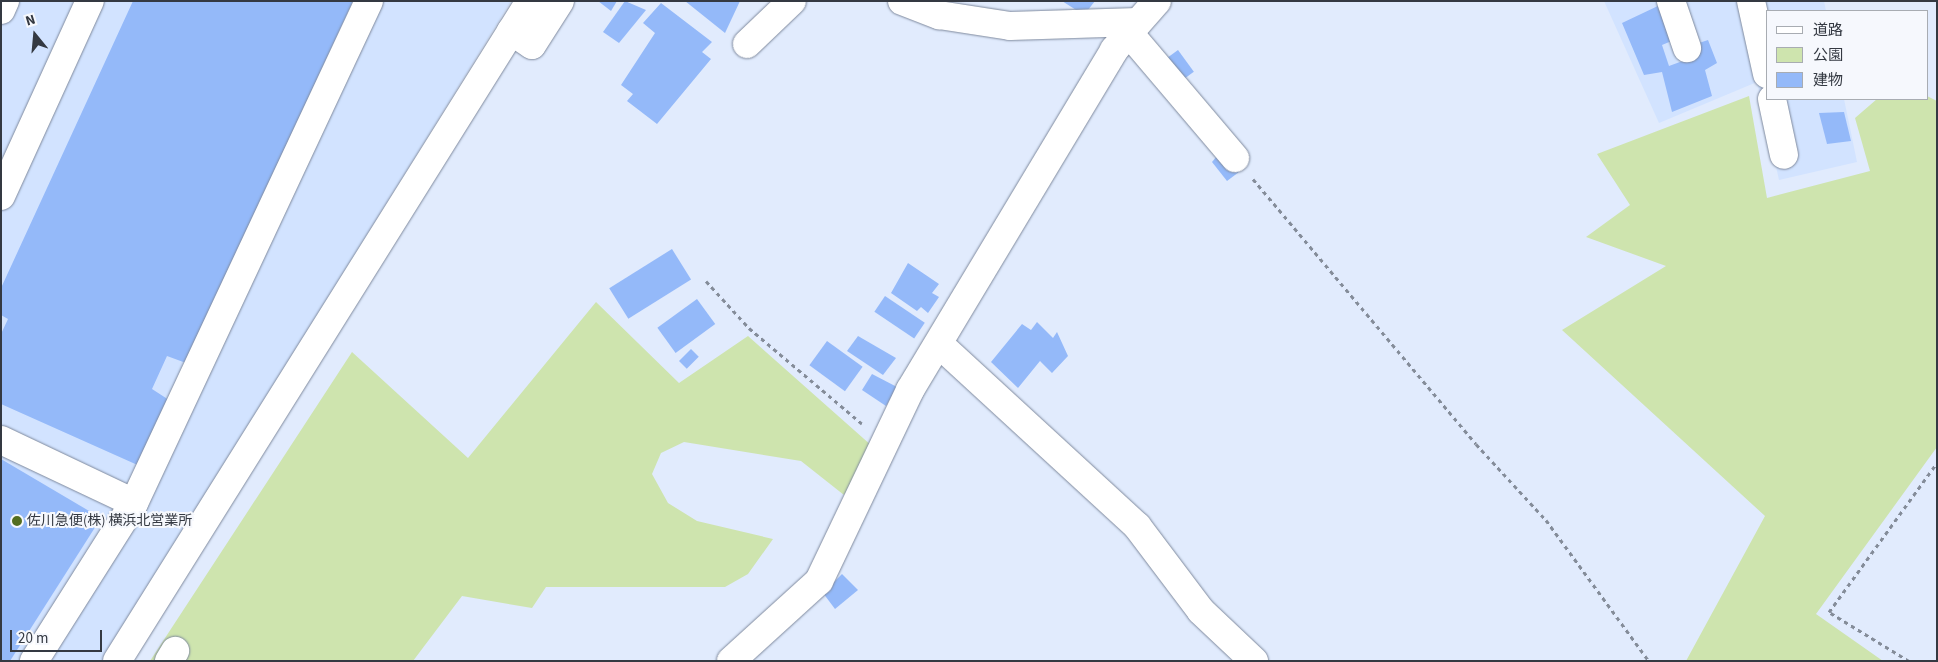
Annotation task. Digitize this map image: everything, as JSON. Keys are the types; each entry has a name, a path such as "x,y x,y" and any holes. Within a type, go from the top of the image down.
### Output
{"street":[{"path":"1,10 5,1"},
{"path":"1,196 90,1"},
{"path":"34,661 134,504 369,1"},
{"path":"117,661 530,1"},
{"path":"511,31 532,45 560,1"},
{"path":"747,44 792,1"},
{"path":"902,1 940,15 1010,26 1133,28"},
{"path":"731,661 819,581 883,442 939,344 1114,50 1157,1"},
{"path":"1671,1 1687,48"},
{"path":"1751,1 1766,69"},
{"path":"1133,28 1235,158"},
{"path":"1772,100 1784,155"},
{"path":"939,344 1137,526 1201,611 1254,661"},
{"path":"1,440 134,504"}],"path":[{"path":"1235,158 1470,437 1546,520 1649,661"},
{"path":"706,281 749,328 883,442"},
{"path":"1909,661 1829,612 1937,463"}],"shaded area":[{"path":"1,1 511,1 105,661 1,661"},
{"path":"1604,1 1824,1 1826,10 1766,10 1766,100 1844,100 1857,162 1779,180 1757,82 1659,123"}],"green space":[{"path":"1749,96 1767,198 1870,171 1855,118 1876,100 1928,100 1928,96 1937,101 1937,447 1816,614 1883,661 1686,661 1765,516 1562,330 1666,266 1586,237 1630,205 1597,154"},
{"path":"596,302 679,383 748,336 872,446 844,495 801,461 684,442 661,453 652,474 668,503 697,521 773,539 748,574 725,587 546,587 532,608 462,596 413,661 150,661 352,352 468,458"}],"building":[{"path":"133,1 353,1 186,363 167,356 152,389 169,400 142,467 1,404 1,334 8,319 1,315 1,288"},
{"path":"598,1 617,1 611,11"},
{"path":"625,1 646,10 619,43 603,32"},
{"path":"685,1 740,1 725,33"},
{"path":"1062,1 1095,1 1084,15"},
{"path":"661,3 712,42 702,52 711,59 657,124 627,101 633,94 621,85 655,33 643,23"},
{"path":"1660,5 1674,40 1662,45 1669,66 1699,55 1696,44 1708,40 1717,63 1705,70 1712,96 1672,112 1662,72 1644,75 1622,23"},
{"path":"1178,50 1194,72 1183,80 1167,58"},
{"path":"1844,112 1851,141 1827,144 1819,113"},
{"path":"1222,150 1239,172 1227,181 1212,162"},
{"path":"672,249 691,280 628,319 609,288"},
{"path":"908,263 939,284 932,293 939,297 928,313 921,307 917,311 891,293"},
{"path":"885,296 925,323 914,339 874,312"},
{"path":"697,299 715,324 676,353 657,328"},
{"path":"1037,322 1053,338 1057,332 1068,356 1052,373 1040,361 1018,388 991,362 1022,324 1031,330"},
{"path":"858,336 896,358 883,375 847,351"},
{"path":"827,341 863,367 845,391 809,365"},
{"path":"691,349 699,357 687,369 679,361"},
{"path":"872,374 897,387 886,406 862,390"},
{"path":"1,459 101,518 10,661 1,661"},
{"path":"842,574 858,590 835,609 823,593"}],"place":[{"name":"佐川急便(株) 横浜北営業所","path":"17,521"}]}
